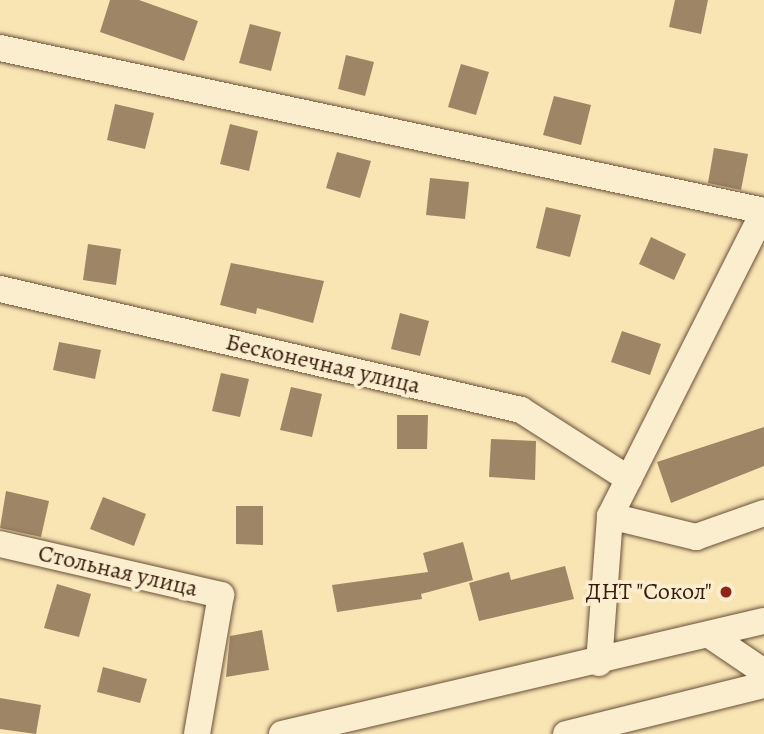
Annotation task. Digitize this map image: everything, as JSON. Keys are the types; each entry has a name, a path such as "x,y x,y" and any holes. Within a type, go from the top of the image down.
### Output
{"street":[{"path":"0,48 764,211 610,516 599,663"},
{"name":"Бесконечная улица","path":"0,289 521,410 629,479"},
{"path":"610,516 696,537 764,513"},
{"name":"Стольная улица","path":"0,544 221,595 197,734"},
{"path":"282,734 599,663 764,621"},
{"path":"711,636 764,672"},
{"path":"566,734 764,685"}],"building":[{"path":"110,0 139,0 198,21 184,61 100,32"},
{"path":"675,0 708,0 701,34 669,27"},
{"path":"250,24 281,32 271,71 239,63"},
{"path":"346,55 374,62 365,96 338,89"},
{"path":"461,64 489,72 476,115 448,107"},
{"path":"554,96 591,105 581,145 543,135"},
{"path":"115,104 154,113 145,149 107,140"},
{"path":"230,124 258,131 249,171 220,164"},
{"path":"714,148 748,154 741,190 708,183"},
{"path":"337,152 371,161 360,198 326,188"},
{"path":"430,178 469,182 465,219 426,215"},
{"path":"546,207 581,215 570,257 536,248"},
{"path":"651,237 686,254 674,280 639,264"},
{"path":"88,244 121,249 116,285 83,280"},
{"path":"231,263 324,281 313,323 257,308 256,314 220,305"},
{"path":"400,313 429,321 420,356 391,349"},
{"path":"622,331 661,344 650,375 611,362"},
{"path":"59,342 101,350 95,379 53,370"},
{"path":"221,373 249,379 240,417 212,411"},
{"path":"291,387 322,394 312,437 280,430"},
{"path":"397,415 428,415 427,449 397,449"},
{"path":"764,427 764,466 671,503 657,462"},
{"path":"491,439 536,441 535,480 489,477"},
{"path":"6,491 49,501 41,537 0,528"},
{"path":"103,497 146,514 134,546 90,529"},
{"path":"236,506 263,506 263,545 236,544"},
{"path":"463,542 473,580 421,594 422,599 337,612 332,585 428,572 423,553"},
{"path":"565,566 574,599 479,621 469,583 509,572 511,580"},
{"path":"57,584 91,594 79,637 44,628"},
{"path":"262,630 269,670 226,677 230,636"},
{"path":"103,667 147,679 140,703 97,692"},
{"path":"0,698 41,705 36,734 0,729"}],"place":[{"name":"ДНТ \"Сокол\"","path":"726,592"}]}
